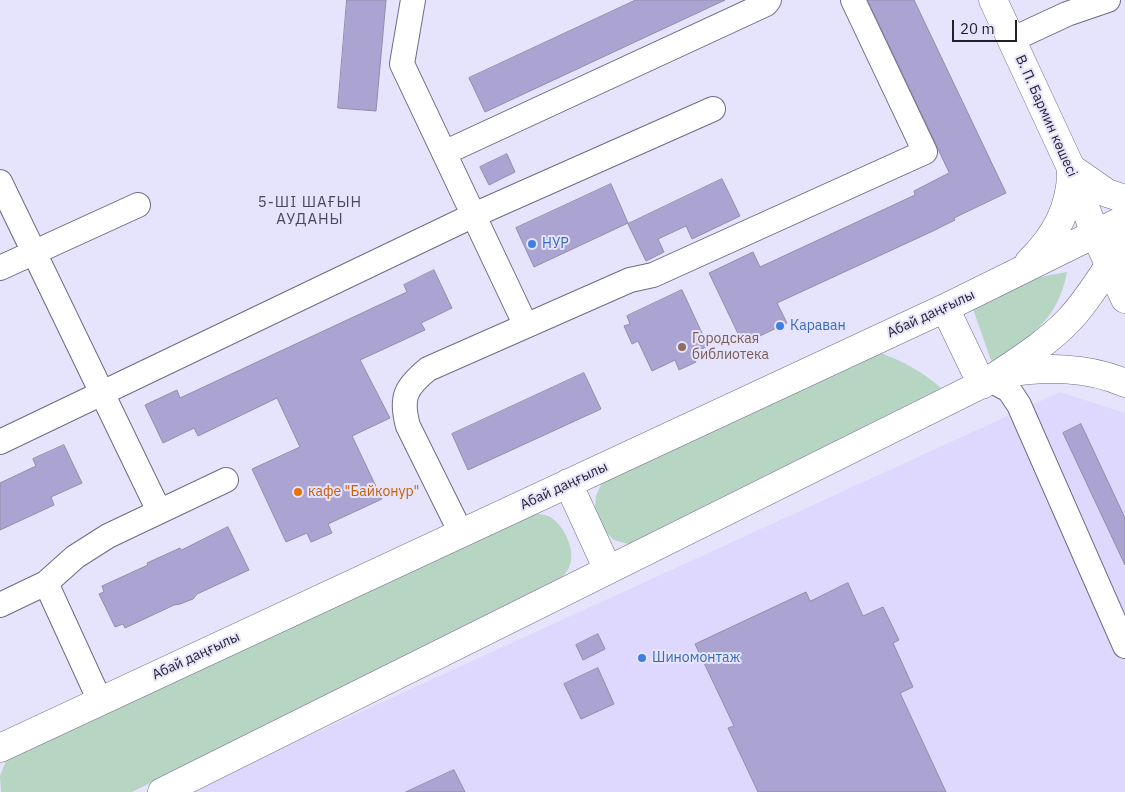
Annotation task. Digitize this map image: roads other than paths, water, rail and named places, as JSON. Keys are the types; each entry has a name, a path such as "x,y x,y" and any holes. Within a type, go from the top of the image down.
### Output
{"main road":[{"name":"В. П. Бармин көшесі","path":"993,0 1071,168 1095,234 1109,264"},
{"path":"1071,168 1107,194 1125,200"},
{"path":"1018,272 1040,251 1055,230 1068,204 1071,168"},
{"name":"Абай даңғылы","path":"0,748 945,308 1125,219"},
{"path":"162,792 991,380 1051,337 1070,318 1094,288 1125,242"},
{"path":"1109,264 1125,300"},
{"path":"945,308 991,380"},
{"path":"991,380 1034,369 1055,368 1081,370 1104,375 1125,383"},
{"path":"568,484 608,570"}],"street":[{"path":"413,0 402,64 526,326"},
{"path":"444,153 766,4 769,0"},
{"path":"461,533 408,426 404,411 405,396 413,381 428,369 630,280 653,275 925,152 853,0"},
{"path":"1011,40 1067,14 1108,0"},
{"path":"0,442 474,215 713,109"},
{"path":"0,182 158,511"},
{"path":"0,268 138,205"},
{"path":"991,380 1008,390 1018,405 1125,646"},
{"path":"0,605 46,583 75,556 108,536 226,480"},
{"path":"46,583 100,701"}],"place":[{"name":"НУР","path":"532,244"},
{"name":"Караван","path":"780,326"},
{"name":"Городская библиотека","path":"682,347"},
{"name":"кафе \"Байконур\"","path":"298,492"},
{"name":"Шиномонтаж","path":"642,658"}],"district":[{"name":"5-ШІ ШАҒЫН АУДАНЫ","path":"310,212"}]}
